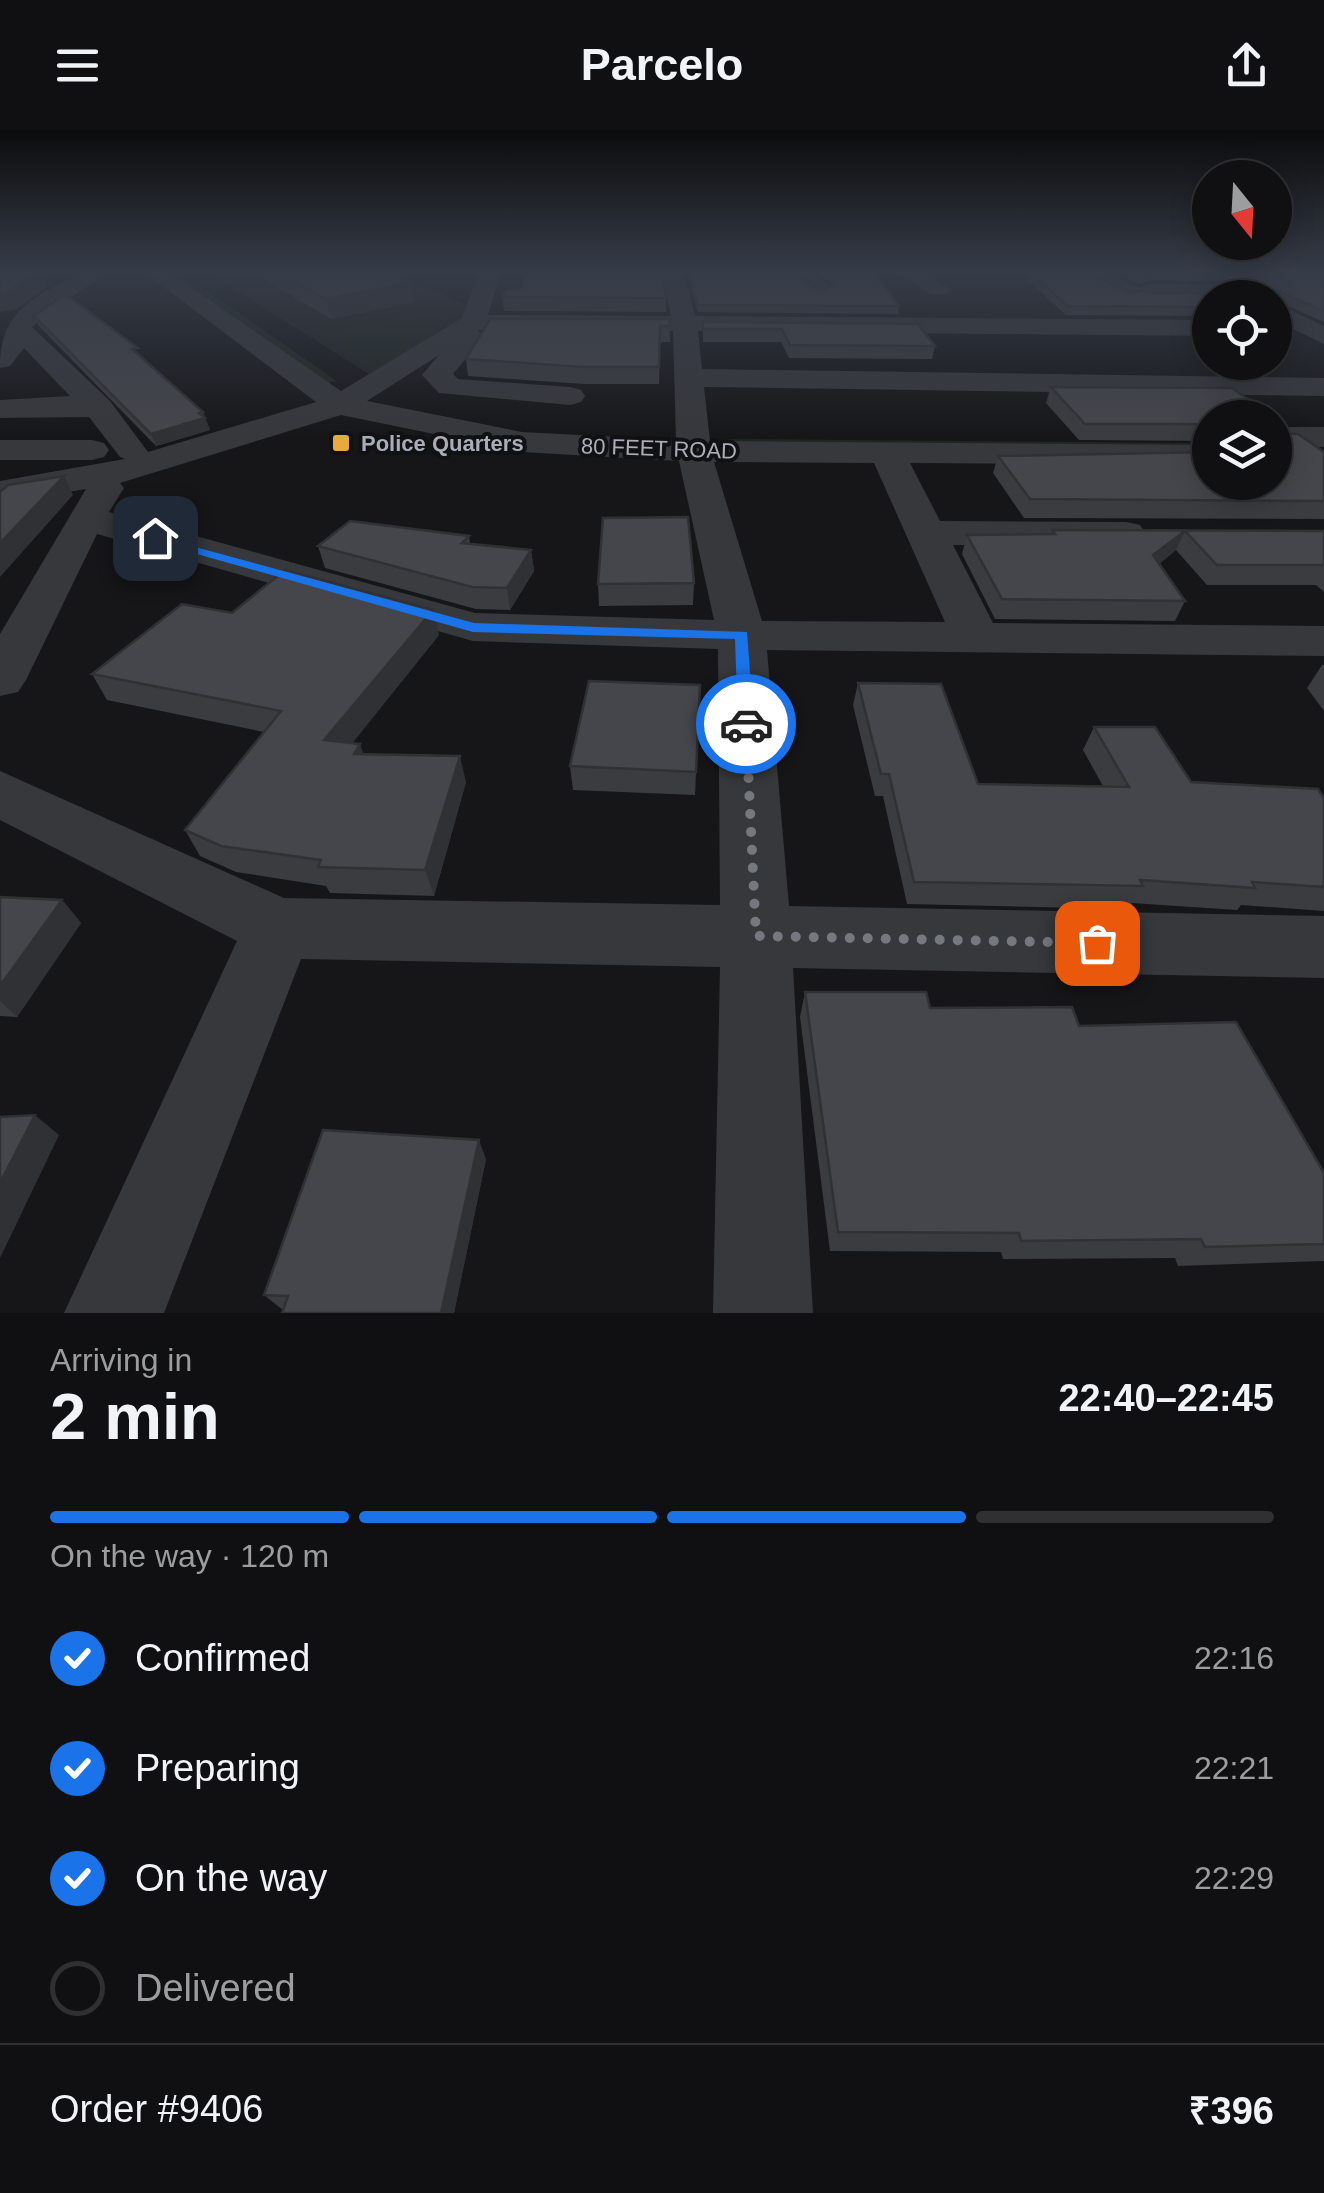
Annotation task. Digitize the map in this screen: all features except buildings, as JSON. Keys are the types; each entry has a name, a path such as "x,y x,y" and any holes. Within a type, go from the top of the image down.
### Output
{"street":[{"name":"80 FEET ROAD","path":"248,327 353,390 522,442 1192,436"},
{"path":"275,327 288,336"},
{"path":"472,329 436,375 440,381 450,387 567,410 580,327"},
{"path":"685,327 694,441 742,635 756,936 763,1313"},
{"path":"0,492 133,462 353,390 472,329 577,344 686,333 1192,328"},
{"path":"1292,331 1320,336"},
{"path":"686,333 861,345"},
{"path":"1292,351 1320,336"},
{"path":"11,337 99,408 133,462"},
{"path":"946,348 1192,351"},
{"path":"690,378 1324,387"},
{"name":"80 FEET ROAD","path":"353,390 541,423 567,410 694,441 887,452 1192,455"},
{"path":"0,408 99,408"},
{"path":"1292,437 1324,437"},
{"path":"0,450 133,462"},
{"path":"887,452 976,637"},
{"path":"1292,455 1324,456"},
{"path":"0,680 84,518 133,462"},
{"path":"84,518 473,628 1324,641"},
{"path":"928,533 1166,534"},
{"path":"0,794 278,928 1324,947"},
{"path":"114,1313 278,928"}],"shaded area":[{"path":"244,327 259,327 337,381 324,384"},
{"path":"295,327 455,327 375,378"},
{"path":"348,327 444,327 378,372 317,334"},
{"path":"721,439 1192,443 1192,451 721,447"}],"way so far":[{"path":"746,724 756,936 1097,943"}],"place":[{"name":"Police Quarters","path":"341,443"}],"route":[{"path":"155,538 473,628 742,635 746,724"}]}
